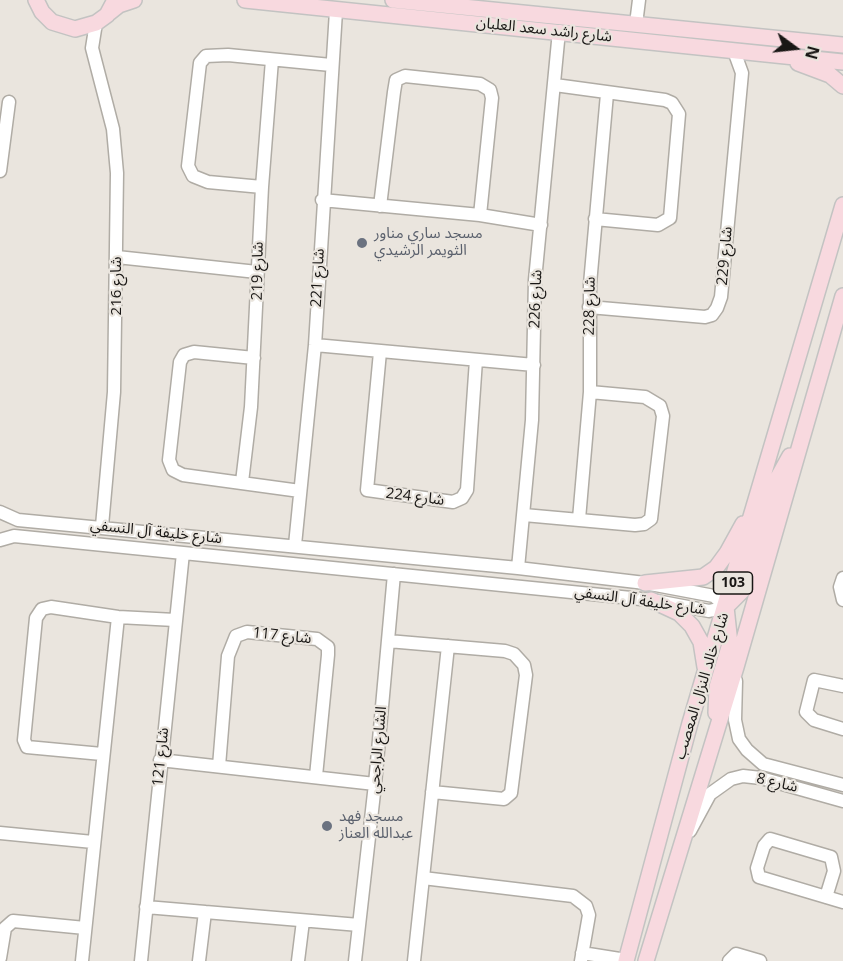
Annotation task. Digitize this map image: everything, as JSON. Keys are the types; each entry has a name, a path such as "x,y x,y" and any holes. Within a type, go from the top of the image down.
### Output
{"main road":[{"path":"35,0 42,12 64,28 86,28 119,5 134,0"},
{"path":"101,19 115,0"},
{"name":"شارع راشد سعد العلبان","path":"245,0 843,62"},
{"name":"شارع راشد سعد العلبان","path":"393,0 843,45"},
{"path":"805,42 843,38"},
{"path":"781,57 831,75 843,86"},
{"name":"شارع خالد النزال المعصب","path":"626,961 704,677 843,205"},
{"name":"شارع خالد النزال المعصب","path":"646,961 736,667 843,296"},
{"path":"715,734 717,687 730,644 726,607 745,588 776,481 802,437"},
{"path":"645,583 688,581 703,577 716,568 727,553 758,495"},
{"path":"651,600 679,613 692,626 701,642 705,659 704,677"}],"street":[{"path":"636,24 639,0"},
{"name":"شارع 221","path":"295,545 315,345 322,200 336,11"},
{"name":"شارع 216","path":"101,19 92,48 114,129 117,173 114,393 102,526"},
{"path":"64,28 81,35 92,48"},
{"name":"شارع 226","path":"518,568 524,515 534,365 535,280 560,31"},
{"name":"شارع 229","path":"589,307 705,317 712,315 717,308 721,297 742,73 734,51"},
{"name":"شارع 229","path":"742,73 755,53"},
{"path":"262,187 208,182 194,176 188,166 200,63 206,56 228,55 331,65"},
{"name":"شارع 219","path":"242,482 251,407 262,187 272,60"},
{"path":"380,206 396,80 405,76 480,84 490,90 492,98 480,215"},
{"path":"555,85 665,100 676,107 679,114 670,218 658,225 595,219"},
{"name":"شارع 228","path":"579,519 590,392 589,307 595,219 608,94"},
{"path":"0,171 9,102"},
{"path":"322,200 480,215 541,225"},
{"path":"117,257 257,272"},
{"path":"315,345 534,365"},
{"path":"254,358 194,352 184,355 180,362 169,460 173,470 183,475 300,491"},
{"name":"شارع 224","path":"380,352 366,485 368,490 453,502 462,498 466,490 477,360"},
{"path":"524,515 635,525 644,524 651,519 663,416 660,406 645,397 590,392"},
{"name":"شارع خليفة آل النسفي","path":"0,512 18,520 295,545 645,583 714,596 726,607"},
{"name":"شارع خليفة آل النسفي","path":"0,540 15,536 651,600 709,611 726,607"},
{"name":"شارع 121","path":"141,961 183,553"},
{"name":"الشارع الراجحي","path":"355,961 375,784 394,574"},
{"path":"843,578 840,587 843,600"},
{"path":"102,754 40,751 27,747 24,740 36,618 42,609 51,607 118,616 175,620"},
{"path":"82,961 118,616"},
{"name":"شارع 117","path":"219,766 228,656 236,636 247,632 317,639 328,647 328,655 316,777"},
{"path":"388,641 514,654 524,665 526,675 511,793 504,799 432,792"},
{"path":"414,961 448,646"},
{"name":"شارع 8","path":"736,667 735,720 739,739 747,750 763,764 843,785"},
{"path":"843,686 814,680 806,712 814,720 843,729"},
{"path":"160,760 375,784"},
{"name":"شارع 8","path":"679,854 710,794 731,779 743,776 761,778 843,801"},
{"path":"0,833 93,842"},
{"path":"826,897 834,871 831,857 770,839 764,846 758,868 759,877 826,897 843,902"},
{"path":"423,878 573,896 586,906 589,915 582,957 626,961"},
{"path":"146,907 359,926"},
{"path":"199,961 205,912"},
{"path":"0,958 5,928 13,921 85,928"},
{"path":"298,961 303,921"},
{"path":"729,961 736,954 760,961"}],"place":[{"name":"مسجد ساري مناور الثويمر الرشيدي","path":"362,243"},
{"name":"مسجد فهد عبدالله العناز","path":"327,826"}]}
